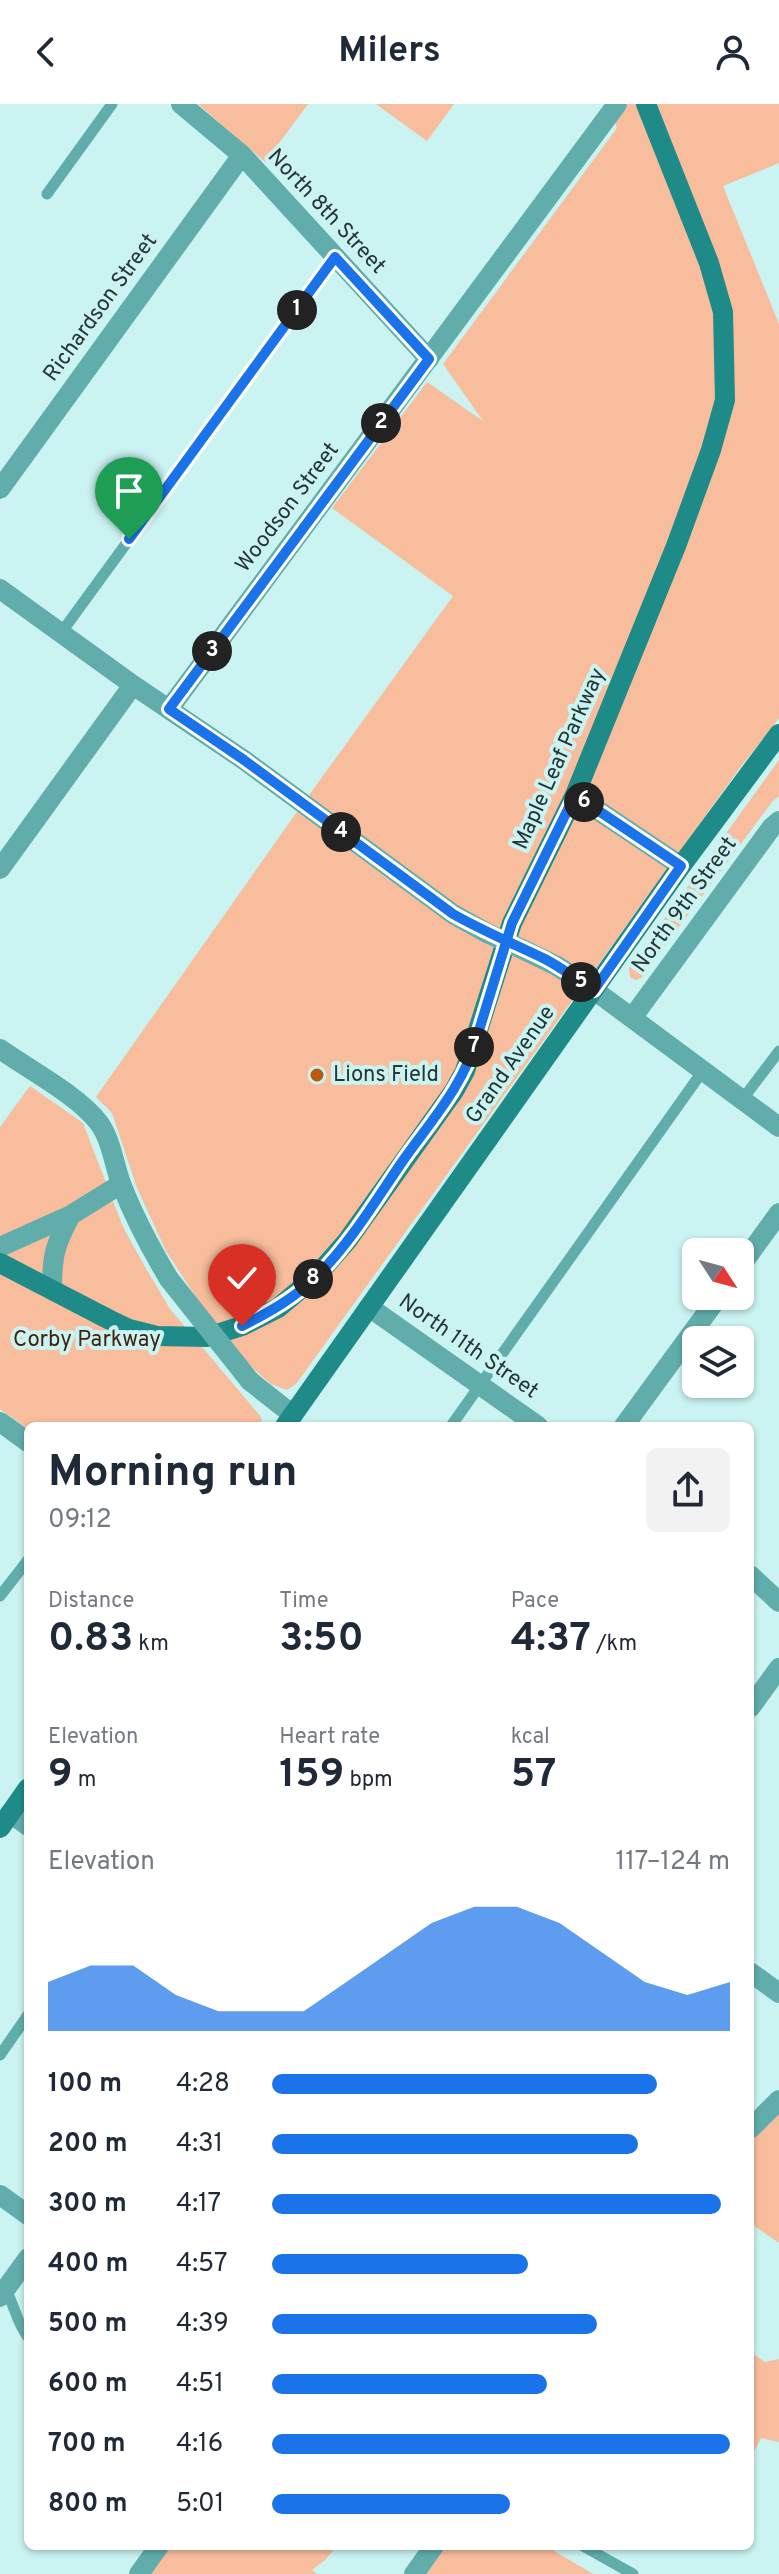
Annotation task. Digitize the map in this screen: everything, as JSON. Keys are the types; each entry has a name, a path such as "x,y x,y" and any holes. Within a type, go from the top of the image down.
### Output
{"street":[{"name":"North 8th Street","path":"181,104 242,155 429,359"},
{"name":"Woodson Street","path":"169,709 617,104"},
{"name":"Maple Leaf Parkway","path":"52,1288 129,1329 157,1336 207,1337 242,1326 278,1308 317,1275 347,1241 454,1091 472,1053 512,923 575,795 676,546 711,450 725,400 723,312 709,263 646,104"},
{"name":"Richardson Street","path":"0,489 242,155"},
{"path":"0,589 244,760 453,914 557,966 594,990 779,1127"},
{"path":"0,869 133,685"},
{"name":"Grand Avenue","path":"289,1421 681,866 779,734"},
{"path":"575,795 681,866"},
{"name":"North 9th Street","path":"632,1018 779,821"},
{"path":"0,1049 80,1104 99,1123 121,1184 149,1246 169,1279 250,1381 289,1421"},
{"path":"0,1247 71,1215 121,1184"},
{"path":"754,1248 779,1213"},
{"path":"0,1263 52,1288 52,1263 57,1241 71,1215"},
{"name":"North 11th Street","path":"369,1307 532,1422"},
{"path":"627,1422 709,1310"},
{"path":"0,1422 24,1439"},
{"path":"754,1579 772,1596"},
{"path":"754,1702 779,1668"},
{"path":"24,1792 3,1816 24,1824"},
{"path":"754,1975 779,1993"},
{"path":"754,2125 779,2100"},
{"path":"0,2195 24,2212"},
{"path":"3,2293 24,2264"},
{"path":"139,2574 156,2550"},
{"path":"414,2574 431,2550"}],"lane":[{"path":"47,194 112,104"},
{"path":"61,633 335,257"},
{"path":"742,1100 779,1051"},
{"path":"454,1422 702,1072"},
{"path":"0,1596 24,1565"},
{"path":"0,2055 24,2021"},
{"path":"3,2293 13,2301 18,2323 24,2331"},
{"path":"590,2550 633,2574"}],"green space":[{"path":"198,104 308,104 265,162"},
{"path":"376,104 454,104 427,141"},
{"path":"608,104 779,104 779,163 723,186 779,324 779,718 739,769 296,1384 287,1390 271,1384 257,1372 203,1308 166,1251 137,1188 112,1113 96,1097 453,596 332,508 427,382 483,421 443,364 617,128"},
{"path":"779,760 779,796 641,978 635,980 630,977 629,968"},
{"name":"Corby Parkway","path":"30,1086 83,1123 123,1227 170,1309 262,1422 24,1422 24,1426 0,1409 0,1127"},
{"path":"779,2112 779,2243 754,2226 754,2133 769,2125"},
{"path":"754,2355 765,2362 779,2359 779,2442 761,2438 754,2451"},
{"path":"167,2550 334,2550 312,2570 317,2574 150,2574"},
{"path":"443,2550 553,2550 593,2574 425,2574"}],"place":[{"name":"Lions Field","path":"317,1075"}],"route":[{"path":"129,539 335,257 429,359 169,709 244,760 453,914 487,933 522,949 543,958 594,990 681,866 575,795 512,923 477,1037 472,1053 454,1091 347,1241 317,1275 278,1308 242,1326"}]}
